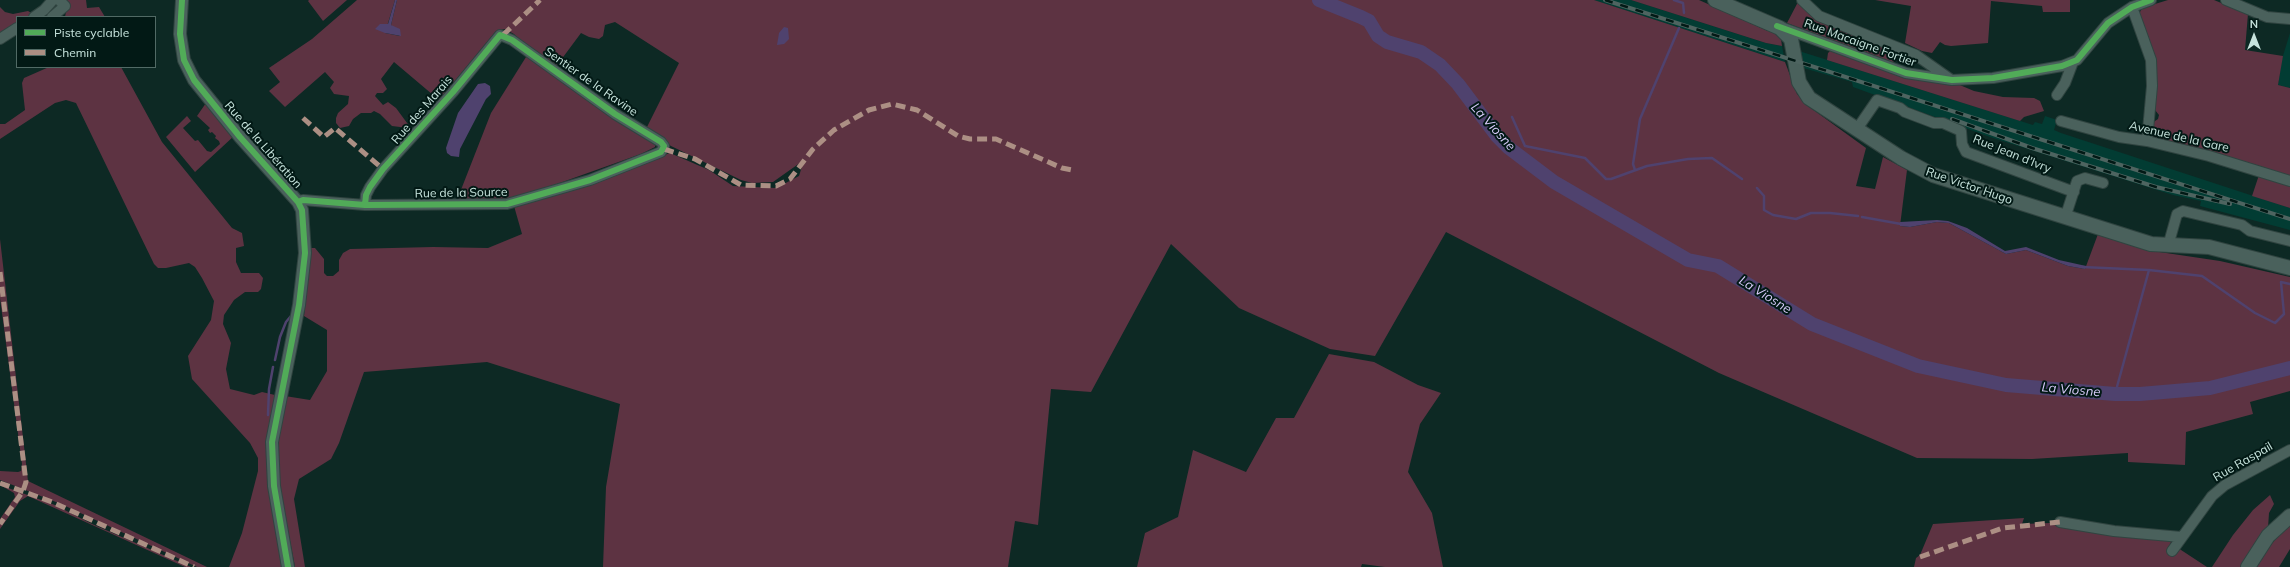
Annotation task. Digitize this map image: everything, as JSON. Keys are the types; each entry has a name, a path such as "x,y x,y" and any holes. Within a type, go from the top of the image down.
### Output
{"main road":[{"name":"Rue Victor Hugo","path":"1715,0 1777,26 1789,36 1799,82 1805,94 1815,103 1857,130 1933,175 2151,244 2213,248 2290,268"},
{"path":"2248,567 2274,530 2290,516"}],"street":[{"path":"35,16 44,10 53,0"},
{"path":"53,16 65,6 59,0"},
{"name":"Rue de la Libération","path":"182,0 180,34 184,60 194,80 244,142 298,202 302,215 304,260 298,312 273,429 271,453 273,475 288,567"},
{"path":"1802,0 1819,16 1916,55 1952,80"},
{"path":"2057,96 2065,83 2073,62 2077,60 2108,22 2132,7 2151,0"},
{"path":"2226,0 2267,17 2290,19"},
{"path":"2132,7 2151,60 2152,86 2147,141"},
{"name":"Rue Macaigne Fortier","path":"1777,26 1906,73 1952,80 2004,77 2073,62"},
{"path":"0,39 16,29"},
{"name":"Sentier de la Ravine","path":"503,35 615,114 661,142 664,148"},
{"name":"Rue des Marais","path":"365,205 366,194 383,169 453,92 497,37 503,35"},
{"name":"Rue Macaigne Fortier","path":"1793,49 1799,38 1810,38"},
{"name":"Rue Jean d'Ivry","path":"1857,130 1877,100 1900,108 1905,112 1934,122 1943,123 1961,131 1962,144 1966,152 2074,192"},
{"name":"Avenue de la Gare","path":"2061,122 2119,137 2147,141 2221,159 2290,181"},
{"name":"Rue de la Source","path":"298,202 303,200 365,205 500,204 516,202 590,180 661,152 664,148"},
{"path":"2065,218 2074,192 2076,181 2082,178 2103,183"},
{"path":"2168,246 2177,214 2180,211 2242,225 2250,231 2290,241"},
{"name":"Rue Raspail","path":"2172,551 2212,496 2225,485 2290,450"},
{"path":"2060,522 2114,530 2181,537"}],"shaded area":[{"path":"65,0 86,0 87,8 99,7 104,16 65,16 67,6"},
{"path":"347,0 323,21 308,1"},
{"path":"357,0 395,0 385,33 400,36 391,25 397,0 1594,0 1785,62 1797,94 1808,106 1866,148 1856,186 1875,189 1883,157 1907,170 1900,226 1910,227 1937,222 1949,223 2006,254 2026,250 2068,266 2085,269 2098,234 2146,250 2220,261 2290,277 2290,391 2250,402 2253,414 2186,432 2185,465 2128,462 2128,453 2032,459 1917,458 1719,373 1446,232 1375,356 1330,349 1239,308 1171,244 1091,392 1051,389 1038,525 1015,521 1008,567 603,567 606,487 620,404 487,362 364,372 339,443 331,459 299,479 294,499 305,567 295,567 280,488 276,453 285,396 310,400 327,371 327,330 304,316 311,248 315,248 324,259 324,273 327,276 333,276 339,271 339,260 343,253 350,249 433,247 488,248 522,234 514,206 670,153 709,170 733,186 776,188 799,176 804,160 773,182 752,183 741,180 671,146 646,129 679,63 615,22 605,25 603,36 599,39 589,37 581,33 555,68 529,49 514,34 505,29 496,31 439,100 394,62 381,79 387,89 383,93 377,93 375,96 383,105 388,102 396,108 410,127 408,128 392,126 380,114 374,111 371,113 361,113 353,119 349,126 340,128 336,123 336,118 338,113 348,104 349,96 334,94 330,88 334,82 325,72 285,107 269,91 280,82 269,68 312,39"},
{"path":"395,0 397,0 391,25 400,29 401,36 385,33 375,29 380,24 388,24"},
{"path":"1594,0 1631,0 1766,43 1782,46 1785,62"},
{"path":"1631,0 1699,0 1768,31 1774,30 1781,39 1782,46 1766,43"},
{"path":"1875,0 2070,0 2070,12 2043,12 2042,6 1991,1 1988,43 1951,46 1940,42 1932,53 1922,51 1905,43 1911,6"},
{"path":"2168,0 2214,0 2248,14 2245,50 2283,56 2278,85 2290,88 2290,178 2153,138 2150,133 2152,123 2158,119 2159,115 2155,110 2139,14 2142,8"},
{"path":"1798,2 1897,51 1893,64 1787,23"},
{"path":"0,7 5,12 13,14 28,11 33,14 30,16 16,16 16,26 0,37"},
{"path":"784,27 788,28 789,39 784,44 777,45 779,33"},
{"path":"2290,33 2290,88 2278,85 2282,59"},
{"path":"1831,50 1955,83 1974,91 2003,97 2034,98 2040,101 2044,111 2024,117 2020,121 1827,60 1828,53"},
{"path":"1799,51 2033,125 2035,122 2042,124 2045,116 2057,120 2054,130 2061,133 2290,208 2290,230 2200,206 2201,201 2173,195 1990,137 1853,87 1852,82 1800,67"},
{"path":"526,57 532,58 655,142 655,147 641,154 512,200 457,200 491,113"},
{"path":"47,68 122,68 162,142 232,228 242,233 244,246 236,248 236,262 241,273 259,273 263,278 261,289 258,292 245,292 234,300 224,315 223,324 231,343 226,369 230,389 254,395 262,392 275,395 269,428 284,567 229,567 242,533 258,471 258,458 250,443 192,379 188,356 211,320 214,301 202,278 195,267 189,263 166,268 158,268 154,264 76,103 66,100 55,103 0,139 0,124 5,124 25,110 22,83 24,78"},
{"path":"485,83 490,86 491,94 486,99 460,149 459,157 451,156 447,153 446,148 458,113 478,84"},
{"path":"206,103 234,136 195,172 166,137 187,116 191,121 183,128 195,141 198,140 207,151 211,152 220,144 219,141 215,138 216,136 212,132 210,133 208,130 210,128 197,116"},
{"path":"2259,175 2290,185 2290,208 2252,196"},
{"path":"1937,220 1948,221 1967,228 2005,251 2026,247 2059,260 2086,266 2085,269 2068,266 2026,250 2006,254 1949,223 1937,222 1910,227 1900,226 1900,222"},
{"path":"0,239 28,481 207,567 197,567 61,504 0,480 0,471 18,472 21,471 22,464 0,298"},
{"path":"1329,354 1374,362 1418,385 1441,393 1420,424 1408,472 1432,513 1443,567 1385,567 1362,564 1361,567 1137,567 1145,533 1178,517 1193,450 1246,472 1276,418 1294,418"},
{"path":"0,485 55,505 92,524 191,567 185,567 28,496 20,501 0,529 0,519 15,497 14,493"},
{"path":"2270,495 2274,504 2269,513 2268,528 2241,567 2212,567 2233,535 2253,510"},
{"path":"2024,518 2022,524 2050,523 2173,537 2169,547 2178,548 2207,567 1914,567 1916,558 1920,555 1933,524"},
{"path":"2290,520 2290,549 2279,567 2254,567"}],"waterway":[{"name":"La Viosne","path":"1319,0 1369,21 1378,36 1387,42 1421,52 1440,65 1458,84 1497,136 1509,148 1554,182 1688,260 1718,266 1812,324 1918,366 2006,385 2115,394 2140,394 2210,388 2290,368"},
{"path":"1674,0 1683,3 1684,13"},
{"path":"1635,170 1633,164 1640,119 1679,28"},
{"path":"1512,117 1525,146 1585,158 1606,179 1611,179 1647,166 1688,159 1712,158 1742,179"},
{"path":"1757,188 1764,196 1764,210 1773,215 1796,219 1811,213 1830,213 1858,216"},
{"path":"1862,217 1901,224"},
{"path":"2082,267 2149,270"},
{"path":"2115,394 2149,270 2202,276 2255,313 2275,323 2284,314 2281,282 2290,284"},
{"path":"275,360 280,337 286,322 291,316"},
{"path":"268,415 269,389 273,367"}],"railway":[{"path":"1605,0 2290,219"},
{"path":"1952,119 2032,148 2156,187 2230,204"}],"marked path":[{"path":"503,35 540,0"},
{"path":"664,149 695,159 741,185 776,186 790,179 813,149 834,130 869,110 892,104 917,110 958,136 970,139 996,139 1062,168 1072,170"},
{"path":"303,118 324,137 335,128 383,169"},
{"path":"0,272 26,482 23,491 0,524"},
{"path":"0,483 52,502 194,567"},
{"path":"1920,557 2003,528 2060,522"}],"cycle path":[{"path":"182,0 180,34 184,60 194,80 240,137 298,202 302,210 305,253 299,305 272,442 274,486 288,567"},
{"path":"1777,26 1906,73 1952,80 1993,78 2062,66 2077,60 2108,23 2132,7 2151,0"},
{"path":"298,202 303,200 365,205 507,204 590,180 661,152 664,146 661,142 615,114 512,40 500,35 453,92 383,169 370,187 366,195 365,205"}]}
